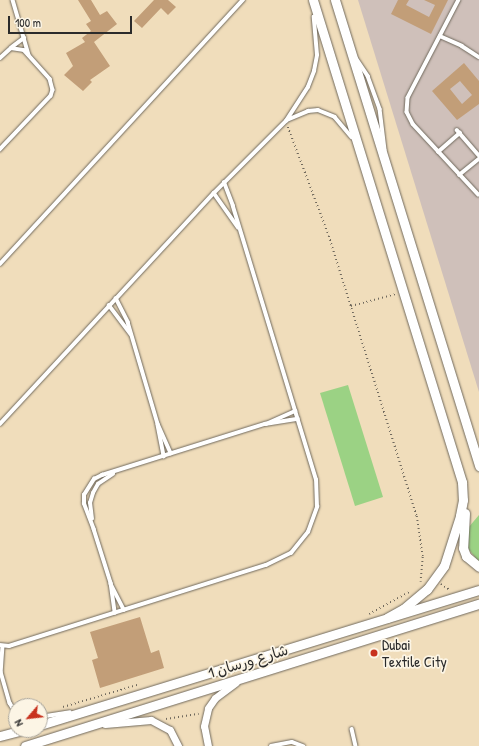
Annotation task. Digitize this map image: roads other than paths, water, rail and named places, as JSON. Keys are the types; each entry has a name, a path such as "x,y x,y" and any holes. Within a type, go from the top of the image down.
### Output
{"street":[{"path":"313,0 458,468 463,500 463,548 469,559 479,567"},
{"path":"336,1 479,466"},
{"path":"387,618 415,593 434,579 449,552 463,500"},
{"name":"شارع ورسان 1","path":"48,723 479,590"},
{"name":"شارع ورسان 1","path":"25,746 479,604"},
{"path":"208,746 204,726 208,708 219,694 245,676"},
{"path":"85,728 132,720 152,720 170,730 178,746"}],"lane":[{"path":"13,0 29,55"},
{"path":"0,264 243,0"},
{"path":"0,424 214,193 286,120 308,87 314,71 317,39 313,0"},
{"path":"459,0 406,105 409,118 438,152 478,194"},
{"path":"440,36 462,46 479,57"},
{"path":"0,58 24,38"},
{"path":"0,150 51,96 53,90 50,79 29,55 20,49 11,48"},
{"path":"286,120 308,111 327,113 342,124 358,145"},
{"path":"438,152 458,132 479,155"},
{"path":"459,175 479,159"},
{"path":"11,698 1,672 2,646 115,613 266,565 291,553 300,544 314,520 318,493 298,420 224,183"},
{"path":"214,193 239,230"},
{"path":"116,298 126,315 158,424 164,456"},
{"path":"109,305 131,335"},
{"path":"124,610 111,583 84,504 88,486 102,475 265,424 295,411"},
{"path":"265,424 298,420"},
{"path":"158,424 172,453"},
{"path":"94,530 90,514 93,493 102,480 119,470"},
{"path":"111,583 115,613"},
{"path":"48,716 57,713 79,713"},
{"path":"352,729 356,746"},
{"path":"271,746 292,742 302,746"}],"place":[{"name":"Dubai Textile City","path":"374,653"}]}
